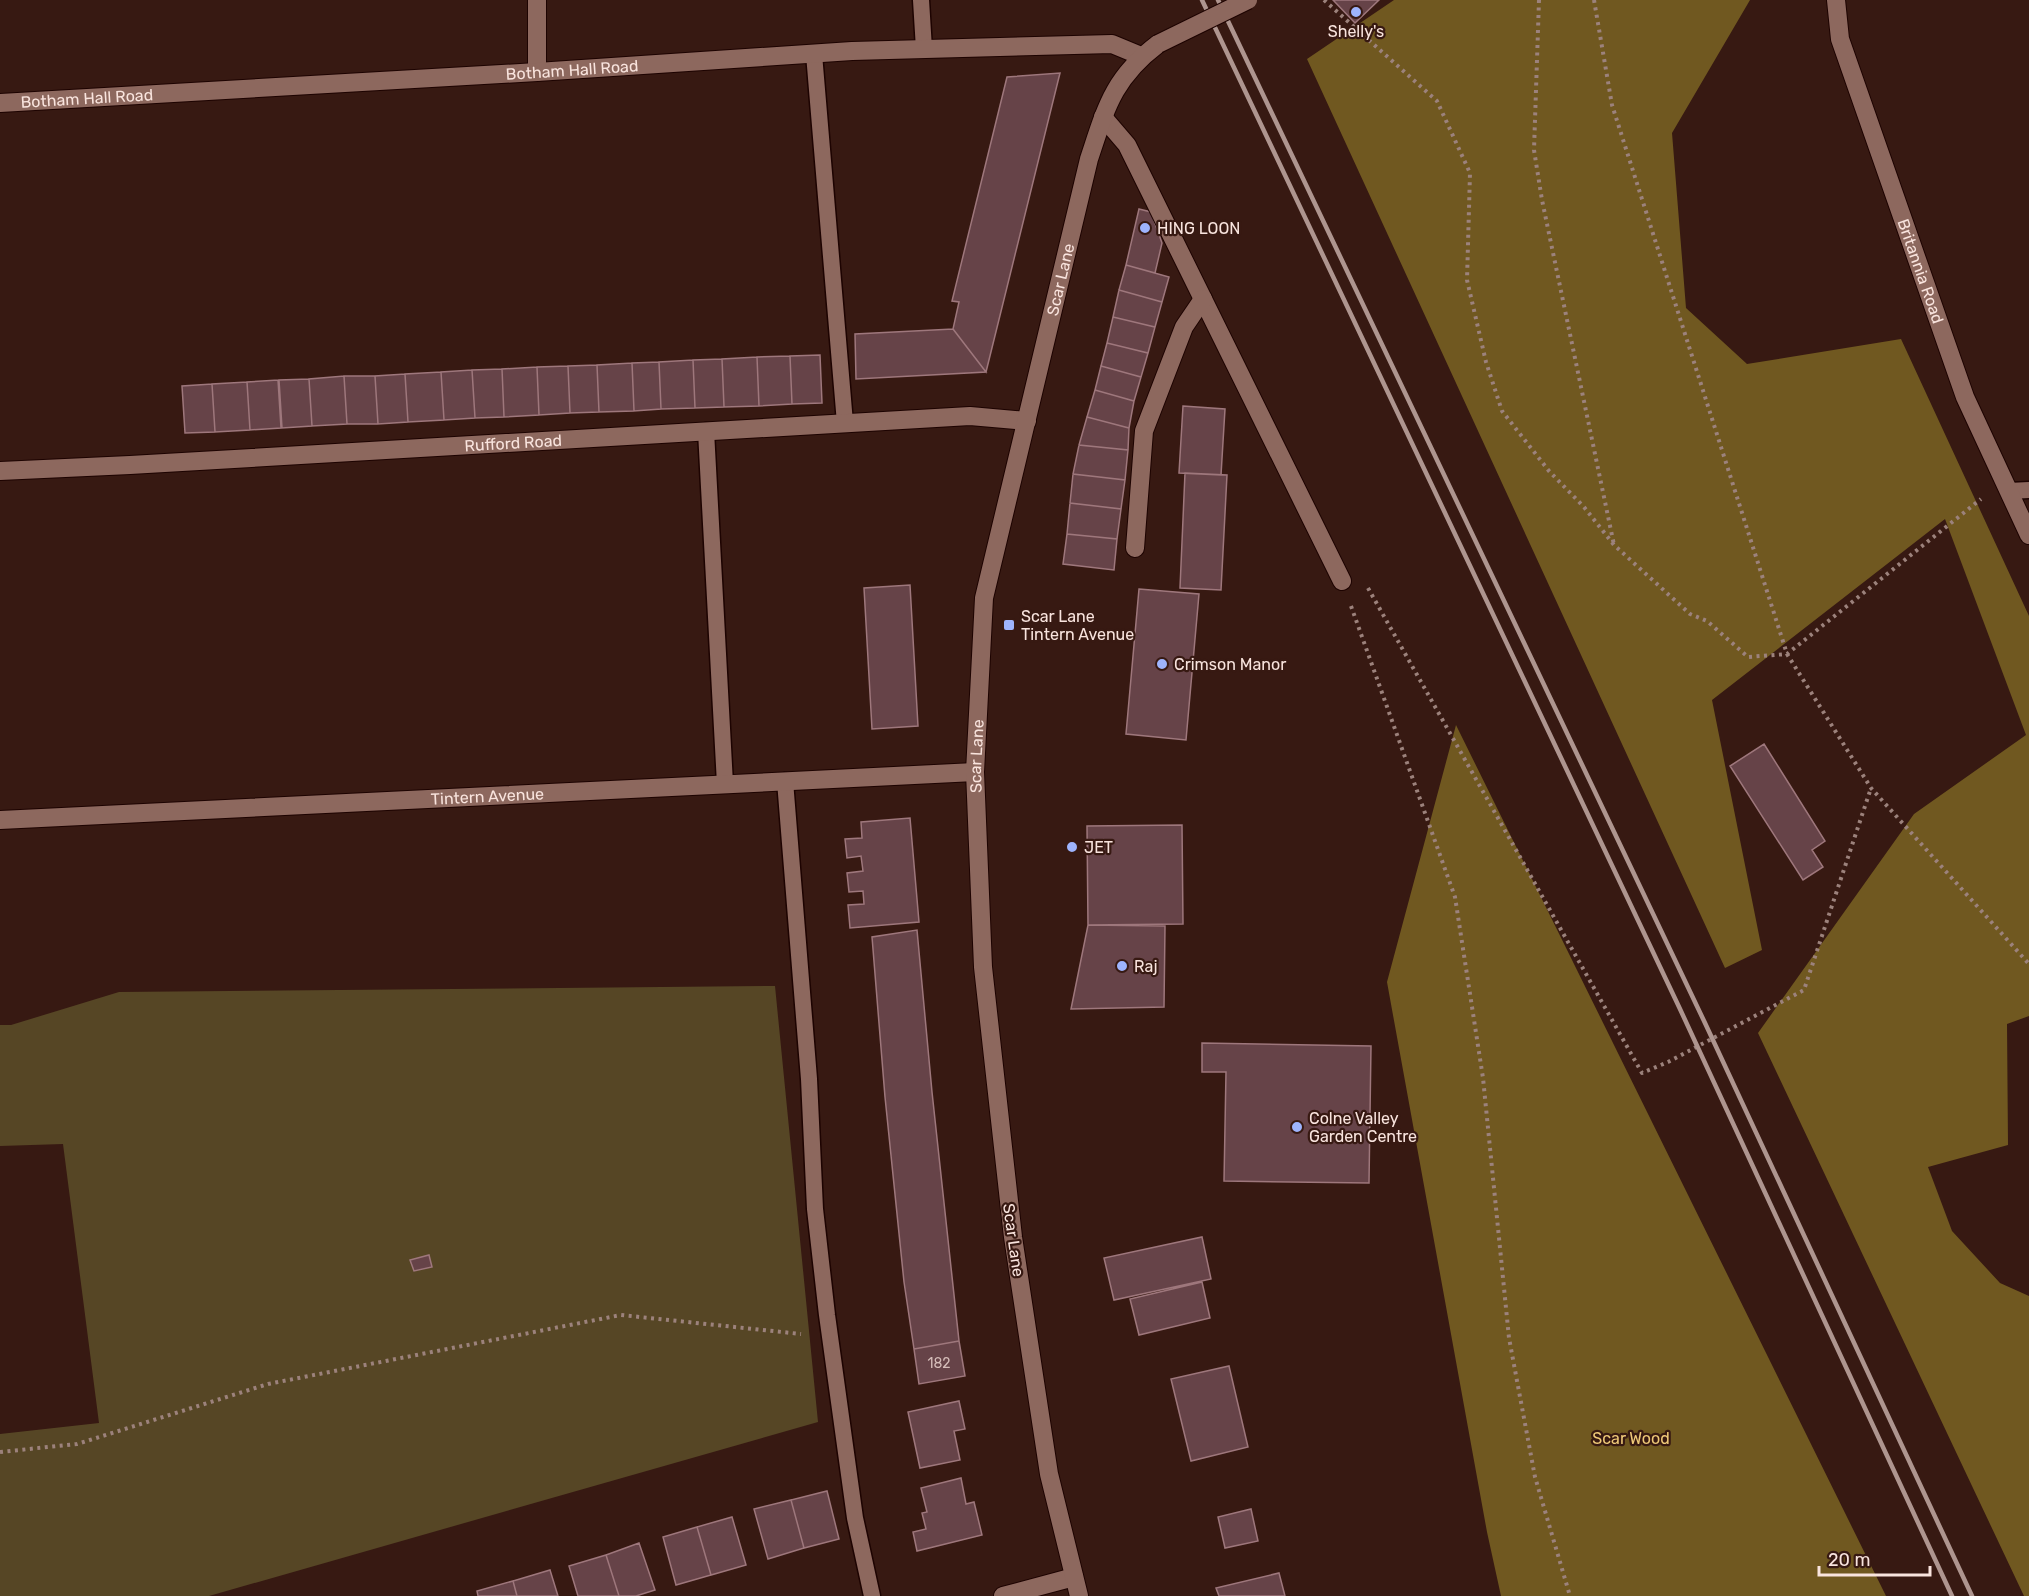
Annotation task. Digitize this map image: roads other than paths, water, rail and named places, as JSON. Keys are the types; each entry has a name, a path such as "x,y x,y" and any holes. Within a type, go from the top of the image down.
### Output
{"street":[{"path":"537,0 537,72"},
{"name":"Scar Lane","path":"1078,1596 1049,1474 1012,1236 984,967 975,772 984,598 1089,159 1117,84 1141,56 1158,44 1248,0"},
{"name":"Britannia Road","path":"1836,0 1840,39 1965,397 2029,536"},
{"name":"Botham Hall Road","path":"0,103 924,49 1112,44 1141,56"},
{"path":"1103,117 1127,145 1342,581"},
{"path":"1136,548 1144,431 1185,327 1203,299"},
{"name":"Rufford Road","path":"0,471 970,416 1027,421"},
{"name":"Tintern Avenue","path":"0,820 975,772"},
{"path":"1003,1596 1074,1578"}],"lane":[{"path":"921,0 924,49"},
{"path":"814,54 845,423"},
{"path":"706,431 725,784"},
{"path":"2006,486 2029,490"},
{"path":"785,781 809,1079 815,1209 855,1518 872,1596"}],"railway":[{"path":"1202,0 1680,1009 1952,1596"},
{"path":"1218,0 1705,1023 1972,1596"}],"place":[{"name":"Shelly's","path":"1356,12"},
{"name":"HING LOON","path":"1145,228"},
{"name":"Scar Lane Tintern Avenue","path":"1009,625"},
{"name":"Crimson Manor","path":"1162,664"},
{"name":"JET","path":"1072,847"},
{"name":"Raj","path":"1122,966"},
{"name":"Colne Valley Garden Centre","path":"1297,1127"}],"park label":[{"name":"Scar Wood","path":"1631,1438"}]}
